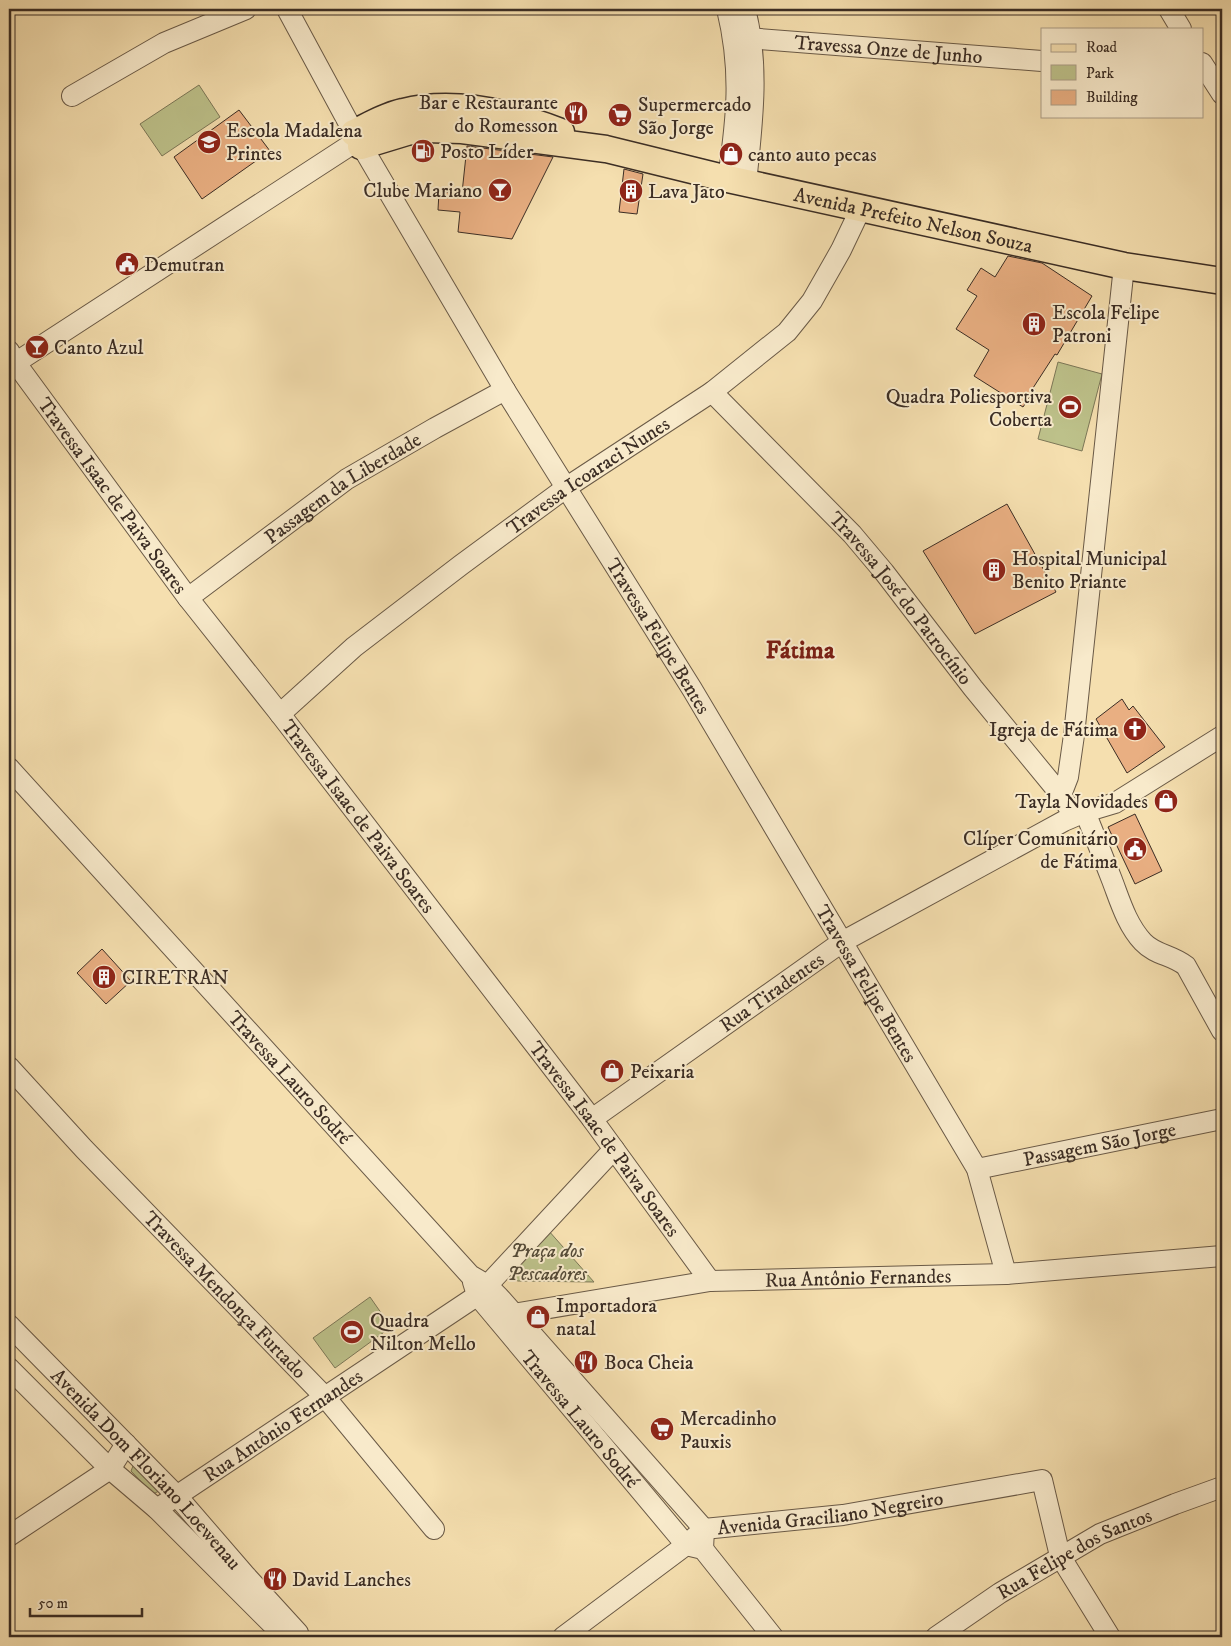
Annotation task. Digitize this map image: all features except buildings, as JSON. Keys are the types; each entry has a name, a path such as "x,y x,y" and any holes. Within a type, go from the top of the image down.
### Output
{"main road":[{"name":"Avenida Prefeito Nelson Souza","path":"355,142 385,118 403,112 448,108 476,110 534,122 606,149 737,181 1124,266 1222,282"}],"street":[{"path":"72,96 164,43 246,9"},
{"name":"Travessa Felipe Bentes","path":"287,9 355,142 505,390 692,689 977,1169 1006,1274"},
{"path":"727,9 742,37"},
{"path":"737,181 738,91 745,9"},
{"path":"1169,9 1180,28"},
{"name":"Travessa Onze de Junho","path":"742,37 1041,61"},
{"path":"1205,71 1222,94"},
{"path":"11,360 355,142"},
{"name":"Travessa Icoaraci Nunes","path":"280,714 354,647 461,565 567,487 712,392 787,332 812,302 841,250 861,208"},
{"path":"1061,795 1068,777 1074,735 1124,266"},
{"name":"Travessa Isaac de Paiva Soares","path":"11,360 188,598 280,714 592,1119 710,1281"},
{"name":"Passagem da Liberdade","path":"188,598 347,479 505,390"},
{"name":"Travessa José do Patrocínio","path":"712,392 852,534 884,572 973,688 1061,795 1080,814 1125,914 1142,942 1151,949 1182,962 1186,966 1222,1031"},
{"name":"Rua Tiradentes","path":"592,1119 842,942 1080,814 1115,803 1222,736"},
{"name":"Travessa Lauro Sodré","path":"9,768 483,1288 695,1547 773,1637"},
{"name":"Travessa Mendonça Furtado","path":"9,1066 84,1149 325,1397 434,1529"},
{"name":"Passagem São Jorge","path":"977,1169 1222,1119"},
{"path":"483,1288 614,1149"},
{"name":"Rua Antônio Fernandes","path":"505,1315 710,1281 1006,1274 1222,1256"},
{"name":"Rua Antônio Fernandes","path":"157,1509 325,1397 483,1288"},
{"name":"Travessa Lauro Sodré","path":"505,1315 704,1529"},
{"name":"Avenida Dom Floriano Loewenau","path":"9,1325 176,1495 298,1633 299,1637"},
{"name":"Avenida Dom Floriano Loewenau","path":"9,1368 110,1469 157,1509 286,1637"},
{"path":"9,1536 110,1469 126,1444"},
{"name":"Avenida Graciliano Negreiro","path":"704,1529 844,1515 1042,1480 1060,1556"},
{"name":"Rua Felipe dos Santos","path":"936,1637 1000,1593 1100,1534 1222,1487"},
{"path":"563,1637 695,1547 704,1529"},
{"path":"1060,1556 1110,1637"}],"green space":[{"path":"199,85 220,117 162,156 140,124"},
{"name":"Quadra Poliesportiva Coberta","path":"1058,362 1102,374 1082,451 1038,439"},
{"name":"Praça dos Pescadores","path":"548,1230 594,1282 518,1281 510,1278 509,1273"},
{"name":"Quadra Nilton Mello","path":"370,1297 391,1327 335,1368 313,1338"},
{"path":"133,1466 159,1491 153,1494 131,1471"}],"place":[{"name":"Bar e Restaurante do Romesson","path":"576,113"},
{"name":"Supermercado São Jorge","path":"620,115"},
{"name":"Escola Madalena Printes","path":"209,142"},
{"name":"Posto Líder","path":"423,151"},
{"name":"canto auto pecas","path":"731,154"},
{"name":"Clube Mariano","path":"500,190"},
{"name":"Lava Jato","path":"631,191"},
{"name":"Demutran","path":"127,264"},
{"name":"Escola Felipe Patroni","path":"1034,324"},
{"name":"Canto Azul","path":"37,347"},
{"name":"Quadra Poliesportiva Coberta","path":"1070,407"},
{"name":"Hospital Municipal Benito Priante","path":"994,570"},
{"name":"Igreja de Fátima","path":"1135,729"},
{"name":"Tayla Novidades","path":"1166,801"},
{"name":"Clíper Comunitário de Fátima","path":"1135,849"},
{"name":"CIRETRAN","path":"104,977"},
{"name":"Peixaria","path":"612,1071"},
{"name":"Importadora natal","path":"538,1317"},
{"name":"Quadra Nilton Mello","path":"352,1332"},
{"name":"Boca Cheia","path":"586,1362"},
{"name":"Mercadinho Pauxis","path":"662,1429"},
{"name":"David Lanches","path":"275,1579"}],"district":[{"name":"Fátima","path":"800,649"}]}
